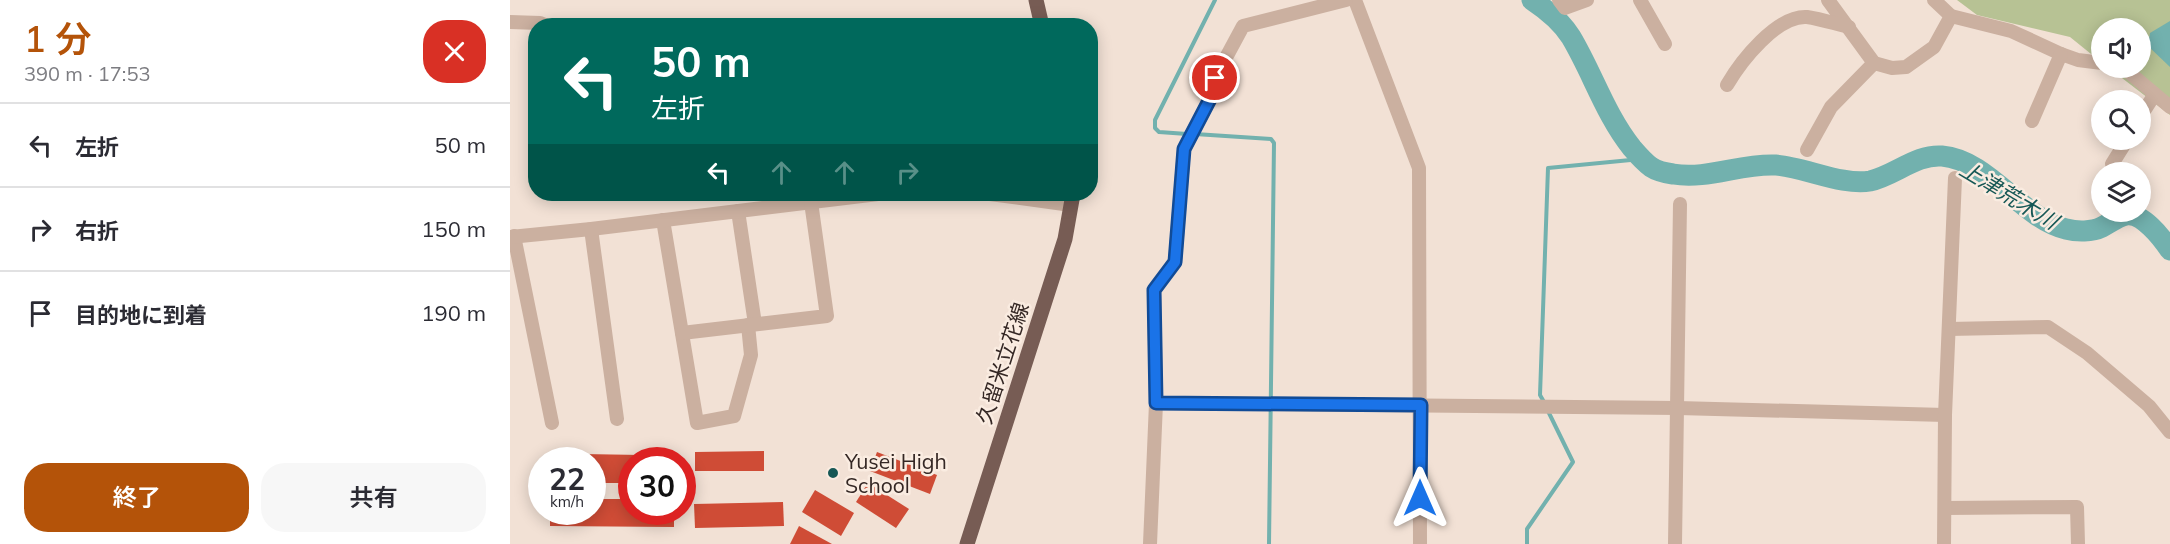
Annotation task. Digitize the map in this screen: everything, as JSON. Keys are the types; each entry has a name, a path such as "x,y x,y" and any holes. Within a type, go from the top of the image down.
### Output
{"main road":[{"path":"1036,0 1040,18"},
{"name":"久留米立花線","path":"967,544 1065,239 1072,201"}],"street":[{"path":"1150,544 1156,403 1154,290 1175,262 1184,149 1210,99 1215,78 1243,26 1346,0"},
{"path":"1355,0 1419,168 1420,544"},
{"path":"1558,0 1565,8 1587,0"},
{"path":"1640,0 1665,44"},
{"path":"1828,0 1874,63 1892,68 1906,68 1934,47 1951,16"},
{"path":"1934,0 1951,16 1998,26 2061,54 2091,62"},
{"path":"1727,85 1743,62 1769,34 1785,22 1806,17 1849,27"},
{"path":"510,22 528,23"},
{"path":"2032,121 2061,54"},
{"path":"1807,150 1831,106 1874,63"},
{"path":"2136,78 2170,107"},
{"path":"2151,100 2155,94"},
{"path":"1944,544 1945,415 1955,178"},
{"path":"552,423 512,236 591,229 818,201"},
{"path":"682,333 827,316 810,202"},
{"path":"1675,544 1680,204"},
{"path":"663,220 698,423 734,416 752,355 751,325 738,211"},
{"path":"591,229 617,419"},
{"path":"1949,329 2048,327 2087,353 2149,406 2170,432"},
{"path":"1156,403 1678,408 1945,415"},
{"path":"1945,508 2077,507 2078,544"}],"green space":[{"path":"1957,0 2170,0 2170,115 2151,100 2151,90 2138,90 2122,78 2151,78 2151,18 2091,18 2091,54 2070,37 1977,15"}],"water":[{"path":"2170,21 2170,67 2151,49 2151,32"}],"building":[{"path":"764,451 764,471 696,471 696,452"},
{"path":"877,452 937,475 930,494 870,471"},
{"path":"606,454 618,455 618,483 606,483"},
{"path":"868,483 909,509 896,528 856,502"},
{"path":"815,490 854,513 841,536 802,512"},
{"path":"606,499 618,499 618,525 674,525 674,527 550,526 606,525"},
{"path":"783,502 784,526 695,528 696,504"},
{"path":"799,526 832,544 790,544"}],"waterway":[{"path":"1187,134 1159,132 1155,128 1155,120 1215,0"},
{"name":"上津荒木川","path":"1532,0 1553,16 1567,31 1623,135 1641,158 1656,170 1673,174 1699,175 1750,166 1776,165 1859,182 1879,178 1923,158 1942,156 1959,160 1975,168 2034,214 2050,223 2070,230 2089,231 2098,229 2123,216 2132,215 2151,227 2170,250"},
{"path":"1195,134 1271,139 1274,143 1269,544"},
{"path":"1544,402 1540,395 1548,168 1641,159"},
{"path":"1527,544 1527,529 1573,462 1547,409"}],"place":[{"name":"Yusei High School","path":"833,473"}],"route":[{"path":"1215,78 1210,99 1184,149 1175,262 1154,290 1156,403 1421,405 1420,498"}]}
